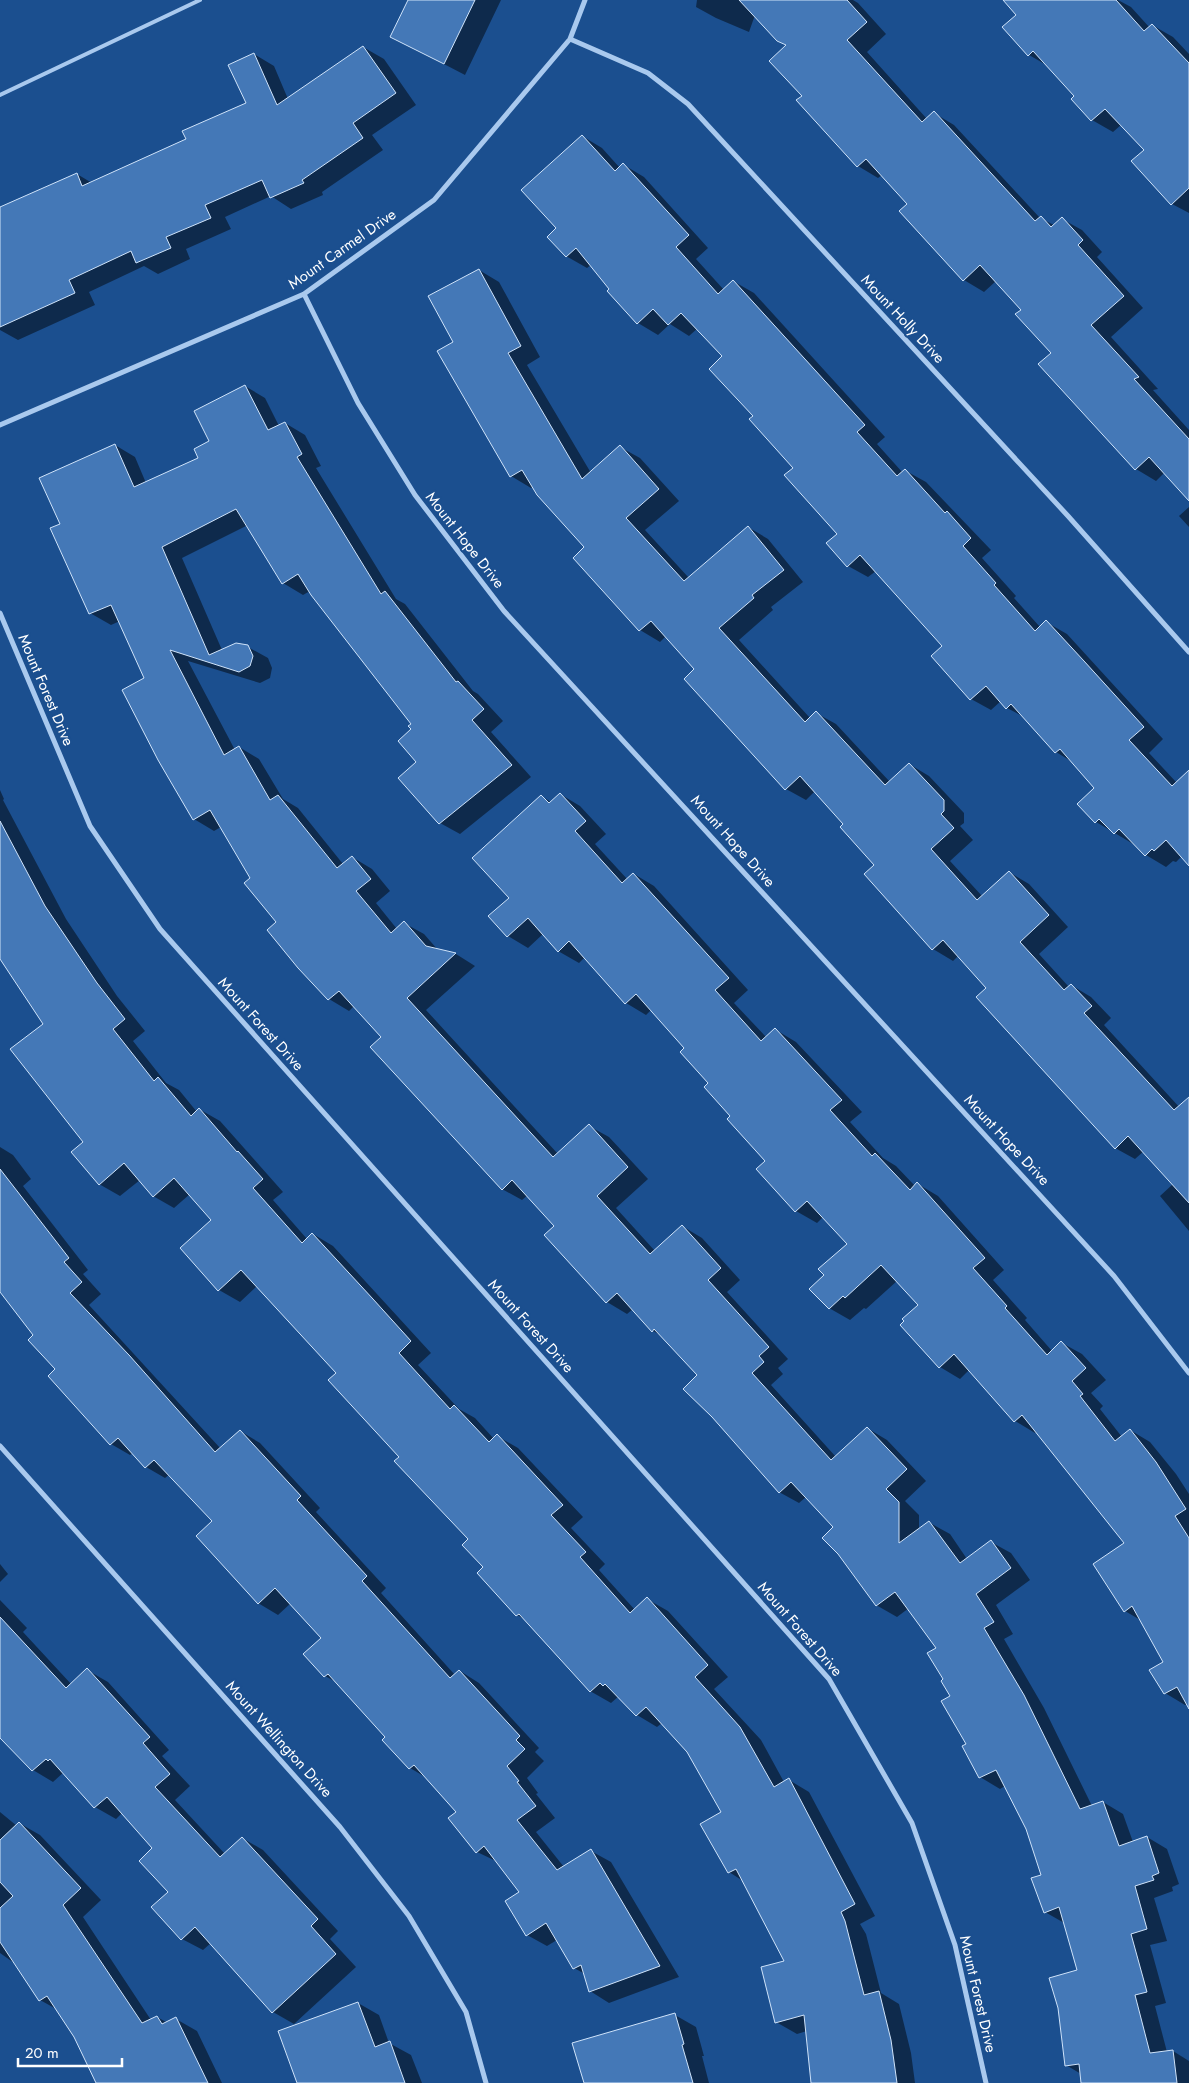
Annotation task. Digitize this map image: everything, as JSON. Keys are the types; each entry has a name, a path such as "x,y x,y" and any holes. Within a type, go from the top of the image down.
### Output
{"street":[{"name":"Mount Carmel Drive","path":"0,425 304,294 434,200 570,39 586,0"},
{"name":"Mount Holly Drive","path":"570,39 648,73 688,104 1061,509 1189,652"},
{"name":"Mount Hope Drive","path":"304,294 358,403 415,495 504,611 1114,1276 1189,1373"},
{"name":"Mount Forest Drive","path":"0,613 90,826 160,929 829,1679 912,1823 955,1946 986,2083"},
{"name":"Mount Wellington Drive","path":"0,1446 340,1827 409,1916 466,2012 486,2083"}],"lane":[{"path":"0,95 200,0"}],"building":[{"path":"408,0 475,0 444,64 390,37"},
{"path":"739,0 847,0 867,22 847,40 922,122 934,111 1035,221 1041,216 1051,227 1062,217 1083,240 1078,245 1124,296 1091,325 1139,377 1134,379 1189,439 1189,501 1149,457 1135,470 1038,364 1051,353 1015,314 1021,310 980,265 963,281 899,211 907,204 866,159 857,167 796,100 802,96 769,61 786,45 777,41"},
{"path":"1003,0 1116,0 1144,31 1152,24 1189,63 1189,188 1171,205 1131,161 1144,150 1105,109 1091,121 1071,99 1074,96 1033,51 1028,56 1002,27 1016,15"},
{"path":"363,46 396,93 353,123 363,138 302,180 304,183 270,198 262,180 205,205 211,218 166,237 171,248 136,263 131,251 69,280 75,293 0,327 0,207 77,173 82,186 186,139 182,131 246,103 228,65 254,53 277,105"},
{"path":"582,135 615,171 623,163 689,235 676,247 718,294 733,280 865,425 857,432 897,476 905,469 945,513 947,511 971,538 963,546 996,583 994,585 1035,631 1046,620 1144,727 1129,740 1172,786 1189,770 1189,866 1166,840 1145,856 1119,829 1114,834 1099,819 1095,823 1077,804 1094,788 1060,749 1055,753 1011,704 1006,709 986,686 970,700 931,656 942,646 860,555 847,567 826,543 837,534 784,475 793,468 749,419 753,416 709,369 722,356 681,313 668,325 653,309 637,324 607,291 609,289 576,248 566,257 547,237 556,228 521,190"},
{"path":"479,269 521,346 508,353 582,479 620,445 659,489 626,518 684,581 748,526 784,570 752,595 754,598 719,628 805,722 816,711 885,785 909,763 944,800 944,811 941,814 954,828 931,849 977,900 1009,871 1049,915 1020,942 1064,990 1071,984 1092,1006 1084,1013 1174,1110 1189,1097 1189,1203 1128,1136 1115,1149 976,997 986,988 943,940 932,950 864,874 874,865 840,827 843,824 800,776 785,790 684,679 694,669 651,621 639,631 573,558 584,547 537,495 522,470 510,477 437,351 453,342 428,296"},
{"path":"245,385 268,430 285,422 302,454 297,457 381,594 385,591 456,682 458,681 484,709 472,720 512,765 439,824 398,778 416,762 398,741 411,729 408,726 411,724 311,595 298,574 282,584 236,509 162,547 209,655 236,643 248,645 253,656 250,666 239,672 170,650 224,755 239,746 270,800 278,795 337,868 352,856 371,879 356,891 391,933 404,921 426,946 456,953 407,998 553,1157 589,1124 628,1167 597,1196 650,1254 682,1225 721,1268 708,1280 769,1347 759,1356 764,1362 752,1373 831,1460 867,1427 907,1469 886,1489 899,1502 899,1543 929,1521 960,1563 991,1540 1011,1568 976,1594 994,1622 984,1628 1024,1695 1080,1809 1103,1801 1119,1846 1147,1836 1159,1873 1152,1876 1154,1880 1135,1886 1147,1929 1131,1934 1147,1992 1135,1995 1150,2053 1173,2050 1177,2083 1081,2083 1079,2064 1065,2066 1058,2008 1049,1978 1077,1970 1059,1907 1044,1913 1031,1878 1041,1875 1026,1829 996,1770 979,1778 962,1746 966,1744 941,1701 950,1696 941,1681 943,1679 927,1653 936,1648 895,1592 876,1606 838,1554 822,1538 833,1527 791,1482 779,1493 712,1417 683,1389 697,1375 654,1329 652,1332 617,1293 606,1303 544,1235 554,1226 512,1180 502,1190 370,1047 381,1037 339,991 328,1000 298,968 267,930 276,922 244,883 250,878 210,810 193,820 158,760 122,690 144,678 111,605 89,614 50,528 60,524 39,478 115,444 134,487 198,458 194,449 209,441 194,411"},
{"path":"560,793 586,821 575,831 622,883 633,873 729,978 715,990 761,1041 775,1028 842,1100 830,1110 872,1156 875,1153 910,1190 917,1182 985,1258 973,1268 1007,1306 1005,1308 1047,1355 1061,1341 1086,1368 1072,1381 1083,1394 1080,1396 1115,1441 1130,1429 1156,1462 1186,1509 1175,1516 1189,1538 1189,1709 1177,1687 1164,1694 1149,1670 1163,1662 1132,1606 1124,1612 1093,1564 1124,1543 1022,1415 1014,1422 954,1354 939,1368 900,1325 904,1321 902,1319 918,1305 881,1265 845,1298 843,1296 829,1309 809,1289 824,1275 818,1269 847,1244 807,1201 795,1212 756,1169 765,1161 727,1119 730,1116 704,1087 708,1083 680,1052 684,1048 636,994 625,1004 569,941 558,952 528,918 507,937 488,916 509,898 472,858 541,795 549,803"},
{"path":"0,821 45,906 97,983 125,1019 113,1029 154,1081 158,1077 191,1116 199,1108 263,1179 253,1188 302,1243 312,1233 411,1341 399,1353 450,1409 454,1405 489,1442 497,1434 563,1505 551,1515 586,1552 580,1557 630,1613 647,1597 708,1665 695,1677 740,1727 774,1787 789,1778 855,1904 841,1912 864,1995 879,1991 891,2040 897,2083 811,2083 804,2015 775,2023 761,1967 784,1961 736,1869 728,1873 700,1824 721,1812 687,1752 646,1707 636,1716 605,1684 603,1686 600,1683 590,1692 519,1614 516,1616 477,1573 483,1567 462,1545 468,1539 394,1461 399,1457 328,1380 336,1373 241,1270 218,1291 180,1248 211,1220 174,1178 153,1197 124,1163 99,1185 71,1152 83,1142 10,1049 43,1024 0,959"},
{"path":"0,1169 69,1258 64,1262 82,1282 70,1293 129,1355 215,1452 240,1430 301,1496 297,1500 367,1576 362,1581 450,1678 459,1670 520,1736 516,1740 525,1749 507,1766 536,1806 517,1820 557,1870 591,1849 660,1966 589,1992 581,1965 573,1969 546,1923 526,1936 505,1901 519,1892 484,1846 476,1853 448,1818 456,1812 414,1765 409,1769 382,1740 385,1737 328,1674 324,1677 303,1654 321,1638 275,1588 258,1604 196,1536 212,1521 154,1460 145,1468 118,1438 110,1445 48,1376 55,1369 28,1340 33,1335 0,1292"},
{"path":"0,1617 66,1688 87,1668 150,1737 143,1743 170,1774 155,1787 220,1857 242,1837 318,1919 311,1926 336,1954 272,2013 195,1927 181,1940 151,1907 168,1892 139,1861 152,1848 107,1797 94,1808 50,1759 48,1761 46,1759 32,1771 0,1738"},
{"path":"19,1822 81,1888 63,1905 142,2023 157,2016 162,2024 176,2017 208,2083 96,2083 74,2037 47,1996 39,2001 0,1942 0,1908 13,1896 0,1882 0,1840"},
{"path":"358,2002 375,2047 390,2041 405,2083 297,2083 278,2031"},
{"path":"675,2013 693,2083 584,2083 572,2043"}]}
